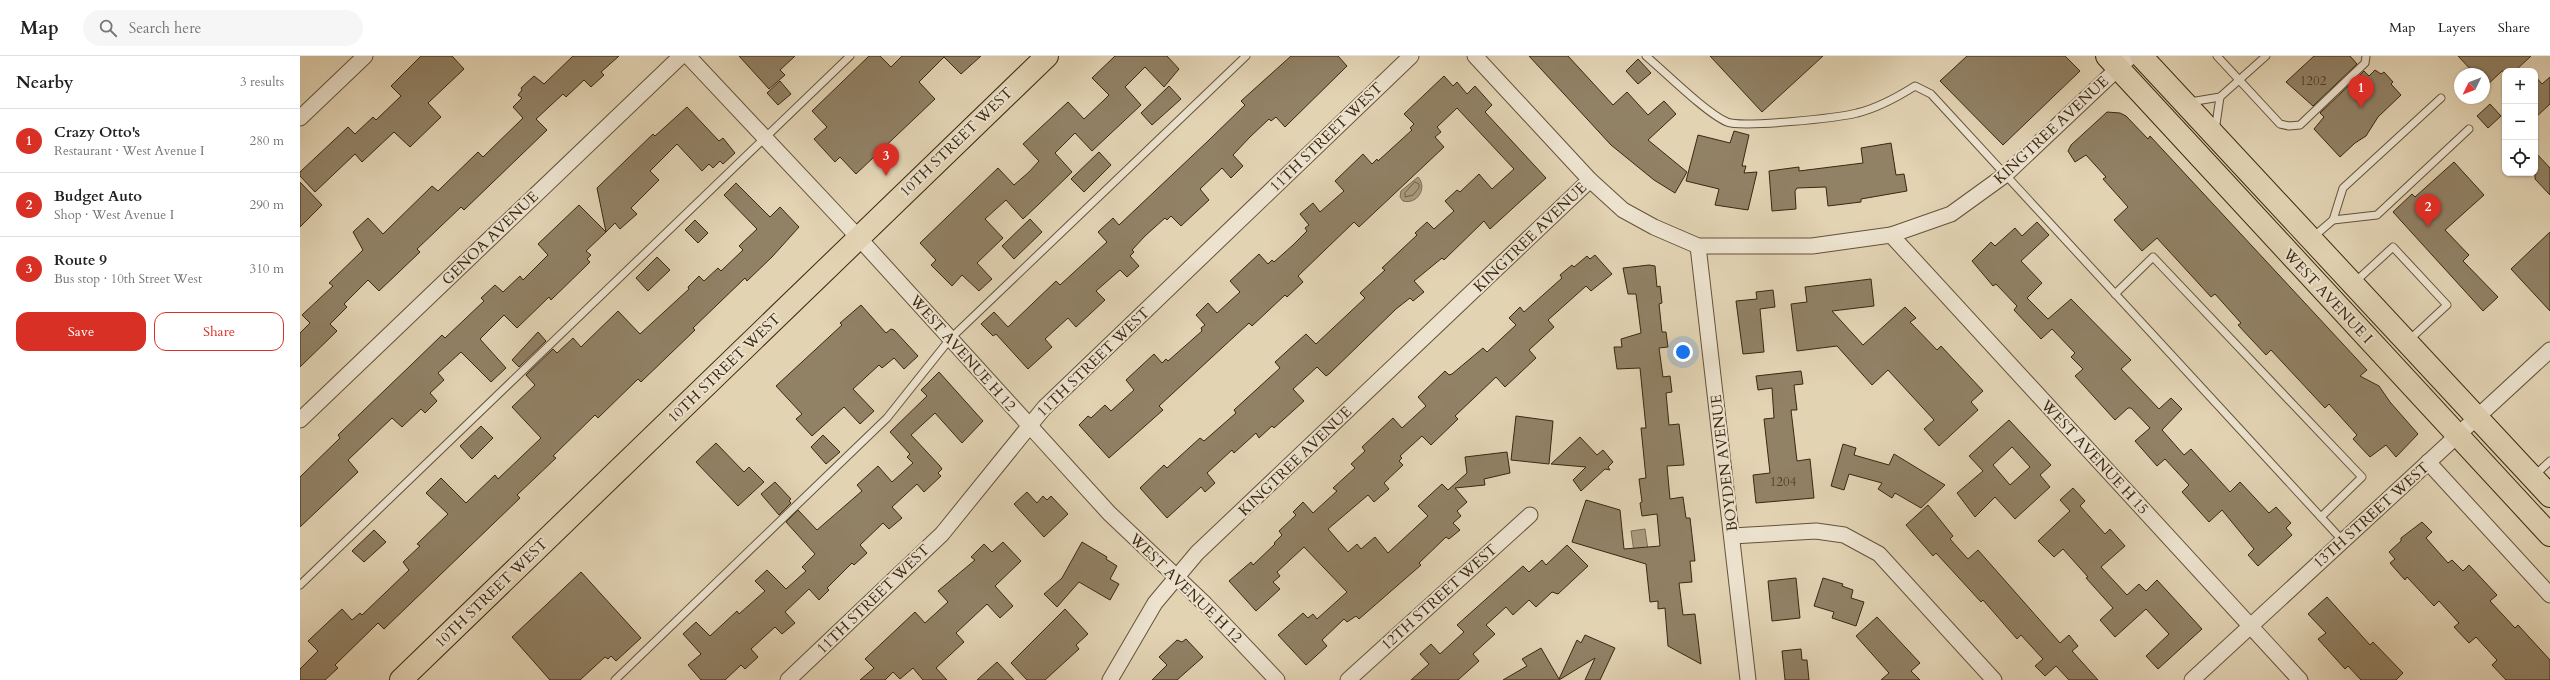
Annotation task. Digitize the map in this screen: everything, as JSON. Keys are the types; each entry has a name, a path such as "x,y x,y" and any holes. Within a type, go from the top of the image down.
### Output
{"main road":[{"name":"10TH STREET WEST","path":"401,680 1047,56"},
{"name":"WEST AVENUE I","path":"2141,56 2550,496"},
{"name":"WEST AVENUE I","path":"2119,60 2204,161 2550,536"},
{"path":"2204,161 2236,173 2286,226 2310,239"}],"street":[{"path":"300,118 365,56"},
{"name":"GENOA AVENUE","path":"300,420 681,56"},
{"name":"WEST AVENUE H 12","path":"688,56 858,237 1109,514 1206,604 1277,680"},
{"name":"11TH STREET WEST","path":"788,680 942,534 1029,426 1411,56"},
{"path":"1475,56 1590,180"},
{"name":"KINGTREE AVENUE","path":"1110,680 1155,603 1176,576 1197,554 1590,180 1623,210 1654,227 1698,246 1812,246 1891,235 1950,214 2006,175 2119,60"},
{"name":"WEST AVENUE H 15","path":"1891,235 2300,680"},
{"name":"BOYDEN AVENUE","path":"1698,246 1748,680"},
{"name":"13TH STREET WEST","path":"2192,680 2342,540 2550,350"},
{"path":"2428,462 2550,595"},
{"name":"12TH STREET WEST","path":"1348,680 1530,515"},
{"path":"1732,536 1816,531 1844,535 1880,554 1994,680"}],"lane":[{"path":"300,585 766,139 850,56"},
{"path":"615,680 887,418 950,339 1246,56"},
{"path":"1646,56 1708,109 1727,122 1750,125 1856,114 1890,102 1914,86 1931,94 2342,540"},
{"path":"2217,56 2280,124 2289,126 2300,125 2365,63 2366,56"},
{"path":"2184,103 2220,97 2266,56"},
{"path":"2214,136 2220,97"},
{"path":"2333,220 2343,188 2441,98"},
{"path":"2310,239 2333,220 2377,215 2469,129"},
{"path":"2352,284 2393,247 2398,252 2446,305 2407,343"},
{"path":"2115,294 2153,257 2362,477 2321,517"},
{"path":"2532,477 2550,461"}],"water":[{"path":"1418,177 1422,186 1420,195 1408,202 1403,201 1400,197 1401,191"},
{"path":"1645,529 1648,550 1635,559 1631,531"}],"building":[{"path":"421,56 452,56 464,69 428,103 441,117 410,147 394,132 362,162 355,154 315,192 300,176 300,172 348,127 355,134 373,117 376,120 401,96 391,86"},
{"path":"573,56 619,56 601,72 604,75 591,87 584,80 566,97 563,94 536,119 547,130 464,210 461,207 417,249 420,252 379,291 368,280 344,304 347,307 330,324 337,331 300,367 300,333 310,323 302,315 333,286 329,283 363,250 353,232 368,218 383,234 432,186 438,191 478,152 483,157 523,118 513,107 522,98 518,95 522,90 521,88 534,76 544,84"},
{"path":"739,56 795,56 780,70 785,75 769,89"},
{"path":"869,56 880,56 891,67 902,56 981,56 961,74 944,57 919,82 935,99 856,174 840,157 835,162 814,139 827,127 812,111"},
{"path":"1115,56 1167,56 1179,69 1164,87 1145,67 1125,87 1141,105 1092,151 1075,133 1055,153 1072,172 1023,219 1006,200 985,219 1003,238 977,263 992,279 979,291 962,275 952,286 931,265 936,260 920,243 998,168 1014,185 1029,172 1039,161 1023,144 1068,102 1084,119 1104,100 1109,95 1092,78"},
{"path":"1291,56 1338,56 1347,66 1285,127 1276,117 1271,121 1269,119 1250,137 1233,155 1243,166 1231,178 1222,168 1200,189 1209,200 1181,226 1171,216 1167,220 1165,218 1145,236 1132,250 1134,252 1130,256 1139,266 1127,277 1120,270 1096,291 1105,300 1076,327 1068,318 1045,339 1052,347 1028,369 996,334 993,336 981,324 994,312 1008,327 1056,281 1060,285 1107,242 1098,232 1113,218 1119,225 1245,105 1241,101"},
{"path":"1529,56 1568,56 1613,105 1627,92 1648,115 1664,101 1676,114 1648,140 1687,172 1675,193 1654,180 1611,145"},
{"path":"1710,56 1823,56 1762,112"},
{"path":"1967,56 2065,56 2080,71 2003,145 1940,81"},
{"path":"2314,56 2350,56 2357,64 2313,106 2286,82"},
{"path":"2458,56 2531,56 2518,68 2502,68 2502,71 2490,82 2490,68 2469,68"},
{"path":"1638,59 1651,73 1638,84 1626,71"},
{"path":"2375,70 2381,74 2384,72 2393,82 2391,84 2401,95 2378,117 2366,136 2355,143 2340,157 2314,129 2324,117 2320,113 2364,71 2369,76"},
{"path":"1444,76 1453,86 1457,82 1467,94 1475,86 1492,105 1485,112 1546,178 1490,229 1484,221 1444,260 1442,258 1414,281 1424,292 1413,301 1410,298 1396,309 1329,374 1326,376 1317,367 1293,389 1304,401 1274,428 1272,426 1259,438 1256,433 1234,453 1232,450 1207,473 1215,483 1205,492 1201,487 1167,518 1140,488 1164,465 1167,468 1200,438 1204,441 1236,413 1234,410 1280,368 1275,362 1306,334 1316,344 1365,298 1360,293 1385,270 1382,268 1417,235 1415,233 1427,222 1434,229 1454,211 1445,201 1457,190 1460,192 1479,174 1492,189 1514,169 1457,108 1437,127 1441,132 1435,137 1444,147 1359,227 1354,222 1298,276 1303,282 1287,297 1285,295 1252,326 1249,323 1159,406 1163,410 1109,458 1079,425 1088,416 1091,418 1105,405 1111,411 1134,390 1126,380 1154,354 1162,363 1166,359 1168,361 1202,331 1201,328 1205,325 1196,315 1208,303 1217,313 1240,292 1230,281 1259,254 1268,264 1272,260 1274,262 1293,245 1307,231 1305,228 1309,225 1300,214 1313,203 1320,212 1344,191 1335,181 1363,154 1372,164 1377,159 1378,161 1412,130 1410,128 1414,124 1404,114"},
{"path":"2550,77 2550,104 2538,115 2538,79 2542,84"},
{"path":"780,81 791,94 778,105 767,93"},
{"path":"1169,86 1181,99 1152,125 1141,113"},
{"path":"2490,104 2501,116 2488,128 2477,116"},
{"path":"687,107 719,141 723,138 735,153 723,164 720,161 713,168 709,164 702,171 677,144 650,171 659,180 631,208 637,214 620,229 615,223 606,232 597,188 653,134 655,136"},
{"path":"2107,112 2120,113 2126,116 2148,139 2150,136 2367,370 2360,376 2379,386 2390,402 2418,434 2396,457 2386,445 2370,457 2353,439 2357,435 2329,404 2325,408 2271,350 2266,355 2238,325 2241,323 2215,294 2211,297 2157,238 2142,251 2114,220 2128,207 2103,179 2106,177 2086,155 2075,162 2068,151 2071,145"},
{"path":"1734,131 1749,135 1742,166 1746,166 1744,173 1757,172 1748,210 1715,205 1719,189 1686,181 1698,135 1730,143"},
{"path":"1891,143 1896,175 1904,174 1907,191 1861,199 1861,202 1828,206 1826,187 1797,188 1795,191 1796,209 1772,211 1769,171 1799,167 1799,171 1863,163 1861,148"},
{"path":"1099,152 1111,165 1084,192 1071,179"},
{"path":"2538,155 2550,168 2550,195 2535,179 2535,176 2538,176"},
{"path":"2454,162 2484,195 2445,230 2469,255 2463,261 2498,297 2483,311 2393,212 2412,194 2415,197"},
{"path":"300,182 322,205 300,227"},
{"path":"736,183 770,217 780,207 799,227 772,257 747,281 745,278 693,328 695,330 641,382 638,379 598,418 595,415 553,456 556,458 517,495 520,498 384,629 378,623 335,665 338,668 325,680 300,680 300,669 318,651 308,641 342,609 352,620 360,613 362,615 409,570 403,562 420,546 417,544 448,514 426,493 441,478 466,503 495,475 498,479 541,438 512,407 535,385 526,375 553,349 557,353 573,338 581,347 618,311 640,334 689,289 688,287 699,276 704,281 718,268 721,271 743,250 739,246 757,229 724,195"},
{"path":"579,205 606,232 586,251 591,255 587,259 590,262 551,300 549,297 517,328 504,315 480,339 506,368 491,382 461,352 438,373 444,380 430,393 437,401 425,413 421,409 402,427 392,418 348,460 358,472 300,527 300,477 340,438 338,435 442,335 445,338 484,301 481,298 495,285 503,292 520,276 523,280 548,255 538,244"},
{"path":"1030,219 1042,232 1014,259 1002,246"},
{"path":"695,220 708,233 698,243 685,230"},
{"path":"2037,222 2049,235 2021,261 2042,283 2027,298 2048,319 2071,299 2131,360 2121,369 2159,409 2171,398 2182,409 2162,430 2184,455 2191,449 2230,492 2240,482 2269,513 2276,507 2291,523 2286,528 2292,535 2258,566 2248,555 2254,549 2222,510 2209,522 2182,492 2189,485 2165,459 2157,466 2135,441 2150,428 2131,408 2128,408 2115,420 2075,376 2083,369 2071,357 2075,353 2052,329 2041,339 2014,310 2017,306 1996,284 1993,286 1972,261 1991,242 1995,246 2015,228 2022,236"},
{"path":"2550,232 2550,311 2511,269"},
{"path":"1595,255 1612,274 1591,291 1586,286 1548,320 1554,327 1529,350 1536,358 1505,387 1496,377 1455,416 1458,419 1431,445 1422,436 1400,456 1402,458 1399,461 1403,465 1384,483 1389,489 1374,502 1368,495 1328,529 1348,552 1357,544 1361,549 1375,537 1388,553 1428,516 1418,506 1442,484 1448,490 1467,473 1465,457 1507,452 1510,473 1484,479 1485,485 1455,488 1467,502 1457,511 1461,516 1453,523 1460,530 1449,539 1446,537 1419,563 1421,565 1359,619 1356,616 1347,622 1344,619 1322,640 1327,646 1306,665 1278,635 1303,613 1308,618 1313,614 1317,619 1347,592 1304,547 1277,572 1280,576 1273,582 1280,589 1256,611 1229,581 1251,562 1253,565 1275,544 1274,543 1282,535 1279,531 1296,515 1293,512 1303,502 1313,513 1337,491 1333,488 1355,468 1351,464 1365,451 1362,447 1393,418 1402,428 1426,406 1418,397 1445,371 1449,375 1452,374 1483,348 1487,352 1516,325 1509,318 1520,307 1524,312 1562,278 1560,275 1572,265 1574,267 1587,256 1590,259"},
{"path":"657,257 670,270 648,291 636,278"},
{"path":"1649,265 1655,266 1657,287 1660,286 1662,303 1659,304 1662,332 1666,332 1668,347 1659,348 1663,377 1670,376 1672,392 1666,393 1669,425 1679,424 1684,465 1667,466 1670,499 1683,497 1686,518 1690,518 1695,561 1690,561 1692,582 1679,583 1683,615 1695,614 1701,664 1668,646 1665,608 1658,609 1658,601 1650,602 1646,564 1572,542 1586,500 1620,510 1624,549 1660,546 1657,514 1642,516 1640,503 1642,502 1639,479 1646,478 1641,428 1646,428 1640,368 1617,369 1614,347 1622,347 1621,339 1641,333 1636,294 1628,294 1623,268"},
{"path":"1871,279 1874,306 1832,311 1863,345 1905,307 1916,318 1910,322 1937,350 1941,346 1983,391 1971,402 1978,410 1939,446 1924,429 1934,420 1888,370 1872,385 1837,346 1797,351 1791,304 1807,302 1805,287"},
{"path":"1773,290 1775,307 1760,309 1764,352 1743,354 1736,301 1757,299 1756,292"},
{"path":"861,305 886,333 891,329 894,330 918,356 904,369 894,358 882,368 879,365 853,389 874,411 860,424 844,407 812,436 796,419 802,414 776,386 842,325 840,323"},
{"path":"538,332 546,341 519,367 512,360"},
{"path":"1801,371 1803,384 1794,385 1797,410 1791,410 1797,461 1810,459 1814,498 1756,503 1753,475 1770,473 1764,419 1774,418 1772,388 1758,390 1756,376"},
{"path":"939,372 983,421 962,443 935,413 911,435 940,466 942,469 938,473 941,476 924,492 917,484 892,507 902,518 889,529 883,523 860,545 867,553 854,565 852,563 827,588 829,590 819,600 809,589 785,612 795,623 782,634 775,627 751,649 758,657 745,669 741,665 725,680 701,680 688,665 701,654 683,634 696,622 710,636 737,611 739,614 765,591 755,581 767,570 786,589 806,571 802,567 815,554 786,522 798,510 817,530 862,491 857,485 878,466 892,482 913,463 907,457 910,454 890,432 927,396 921,390"},
{"path":"1516,416 1553,421 1549,464 1511,460"},
{"path":"2009,420 2051,465 2040,475 2050,487 2015,519 1995,497 1975,517 1957,493 1983,471 1969,456","holes":["2012,447 2030,467 2010,485 1993,465"]},
{"path":"481,426 493,438 472,459 460,446"},
{"path":"823,435 840,452 826,464 811,447"},
{"path":"1580,437 1597,455 1603,450 1613,462 1608,467 1610,470 1605,469 1581,491 1573,480 1586,467 1551,464"},
{"path":"716,443 744,472 749,467 764,482 738,506 696,462"},
{"path":"1843,444 1856,448 1854,455 1889,465 1894,454 1945,485 1921,508 1895,493 1892,498 1878,489 1882,483 1849,474 1844,490 1831,486"},
{"path":"775,482 791,499 789,501 791,503 779,515 761,494"},
{"path":"2073,488 2085,501 2080,506 2105,534 2110,529 2125,546 2101,567 2127,595 2139,584 2146,591 2157,580 2202,629 2158,669 2146,656 2169,634 2146,609 2115,637 2100,620 2113,608 2086,578 2088,577 2063,549 2054,557 2038,541 2070,511 2060,500"},
{"path":"1027,492 1037,503 1043,496 1047,500 1051,496 1068,514 1044,537 1014,504"},
{"path":"1928,505 1953,536 1950,539 1968,559 1978,550 2060,643 2069,635 2078,646 2072,651 2098,680 2069,680 2056,666 2045,676 2035,666 2043,659 2021,635 2017,639 1983,600 1981,602 1936,553 1933,556 1906,525"},
{"path":"2422,522 2432,532 2426,538 2448,563 2452,560 2463,571 2469,565 2497,595 2490,601 2515,628 2518,625 2550,660 2550,680 2506,680 2492,665 2497,660 2476,637 2469,643 2454,627 2459,623 2439,601 2434,606 2407,577 2405,580 2390,563 2395,559 2389,552 2401,541 2401,538"},
{"path":"374,530 386,542 364,562 352,551"},
{"path":"1003,542 1021,561 995,586 1013,606 1000,618 987,604 956,633 964,642 936,668 947,680 923,680 913,668 900,679 893,672 885,680 860,680 874,668 865,659 915,612 925,623 948,602 938,591 975,560 971,557 984,544 992,552"},
{"path":"1082,542 1107,557 1106,559 1117,566 1110,579 1119,584 1110,600 1079,582 1057,607 1044,594 1062,578"},
{"path":"1567,545 1588,566 1558,594 1552,592 1536,607 1529,600 1513,615 1506,607 1486,625 1495,634 1473,654 1479,661 1458,680 1411,680 1429,664 1420,654 1431,644 1440,654 1464,632 1457,625 1523,566 1529,572 1542,560 1546,565"},
{"path":"581,572 641,638 616,661 611,656 608,659 605,657 580,680 550,680 512,637"},
{"path":"1796,578 1800,618 1772,621 1768,581"},
{"path":"1823,578 1843,584 1842,586 1853,590 1851,598 1864,602 1856,626 1832,618 1834,612 1814,606"},
{"path":"2327,597 2370,645 2373,642 2403,673 2396,680 2361,680 2348,666 2345,669 2318,639 2326,633 2308,614"},
{"path":"1065,609 1088,634 1076,645 1079,649 1045,680 1027,680 1011,663"},
{"path":"1877,617 1920,663 1911,671 1920,680 1881,680 1889,673 1856,636"},
{"path":"1585,635 1615,648 1600,680 1585,680 1595,658 1559,680 1503,680 1527,666 1522,659 1541,648 1559,679 1577,640 1581,643"},
{"path":"1186,639 1203,657 1177,680 1152,680 1167,665 1159,657 1177,640 1182,642"},
{"path":"1801,649 1802,660 1807,660 1809,680 1785,680 1782,651"},
{"path":"997,662 1014,680 977,680"}],"place":[{"name":"Crazy Otto's","path":"2361,108"},
{"name":"Route 9","path":"886,176"},
{"name":"Budget Auto","path":"2428,227"}]}
